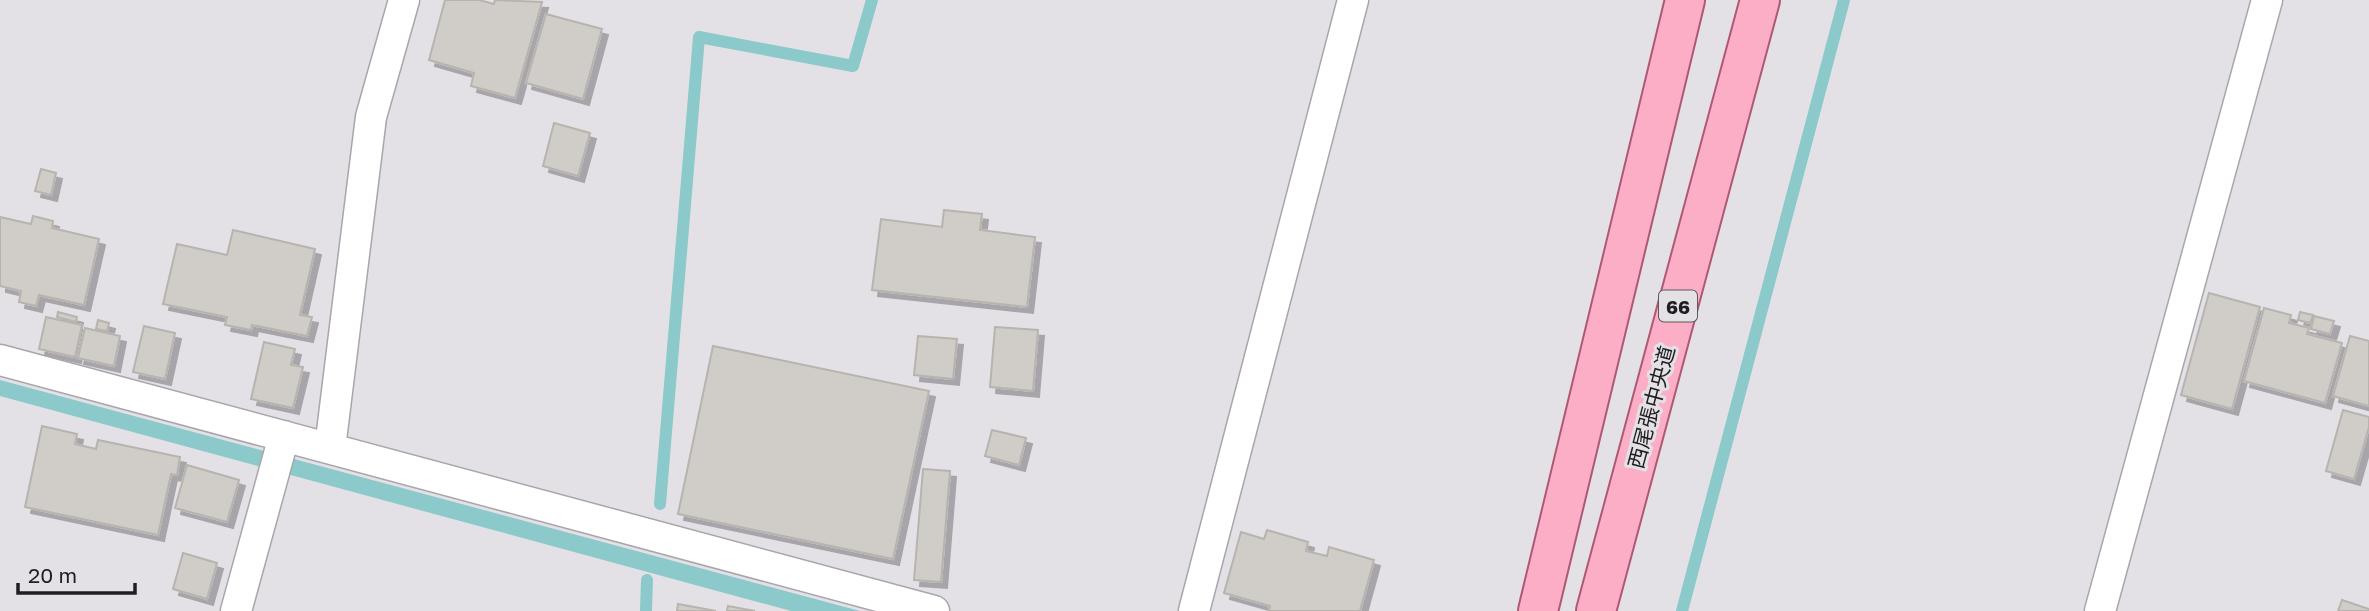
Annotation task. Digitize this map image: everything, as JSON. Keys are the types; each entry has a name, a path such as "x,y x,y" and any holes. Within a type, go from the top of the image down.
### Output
{"main road":[{"path":"1538,611 1685,0"},
{"name":"西尾張中央道","path":"1595,611 1760,0"}],"street":[{"path":"330,448 371,117 404,0"},
{"path":"1194,611 1353,0"},
{"path":"2100,611 2266,0"},
{"path":"0,360 282,443 330,448 934,611"},
{"path":"236,611 282,443"}],"water":[{"path":"0,380 860,611 791,611 0,396"}],"building":[{"path":"445,0 479,0 494,4 495,0 542,2 515,98 471,86 474,73 429,60"},
{"path":"546,14 602,29 583,99 526,83"},
{"path":"554,123 590,133 578,176 543,166"},
{"path":"41,169 56,173 51,195 35,191"},
{"path":"944,210 982,214 980,230 1035,237 1027,307 872,290 881,219 942,227"},
{"path":"33,216 53,221 52,228 99,239 84,305 39,295 36,306 19,302 21,291 0,286 0,217 31,224"},
{"path":"233,230 315,249 300,315 312,317 307,336 252,325 251,330 225,325 227,317 163,304 177,244 227,255"},
{"path":"2209,293 2260,307 2232,409 2181,395"},
{"path":"2264,308 2291,315 2289,323 2309,328 2307,334 2342,343 2325,403 2244,381"},
{"path":"58,312 77,317 76,322 57,317"},
{"path":"2300,312 2313,315 2310,323 2298,320"},
{"path":"2314,316 2334,321 2330,334 2311,329"},
{"path":"46,317 82,325 75,357 39,349"},
{"path":"98,320 109,323 107,331 96,329"},
{"path":"144,326 175,333 165,379 133,372"},
{"path":"995,327 1038,330 1033,391 990,387"},
{"path":"85,328 120,336 114,366 78,358"},
{"path":"918,336 957,339 953,379 914,375"},
{"path":"2350,336 2369,341 2369,406 2333,396"},
{"path":"264,342 295,349 291,365 303,367 293,408 251,399"},
{"path":"713,346 929,391 893,559 678,514"},
{"path":"2343,410 2369,417 2369,427 2354,479 2326,471"},
{"path":"42,426 77,434 75,444 96,449 98,440 180,457 177,475 171,474 158,535 25,507"},
{"path":"992,430 1026,438 1019,465 985,456"},
{"path":"187,465 239,480 227,522 175,508"},
{"path":"923,469 950,471 941,582 914,580"},
{"path":"1267,530 1308,542 1306,551 1327,556 1329,547 1374,560 1360,611 1269,611 1270,606 1224,593 1241,532 1264,539"},
{"path":"183,553 217,563 207,599 173,589"},
{"path":"2342,600 2369,609 2369,611 2338,611"},
{"path":"678,604 716,611 677,611"},
{"path":"728,606 755,611 727,611"}],"waterway":[{"path":"660,504 699,37 853,66 872,0"},
{"path":"1682,611 1844,0"},
{"path":"646,611 647,580"}]}
